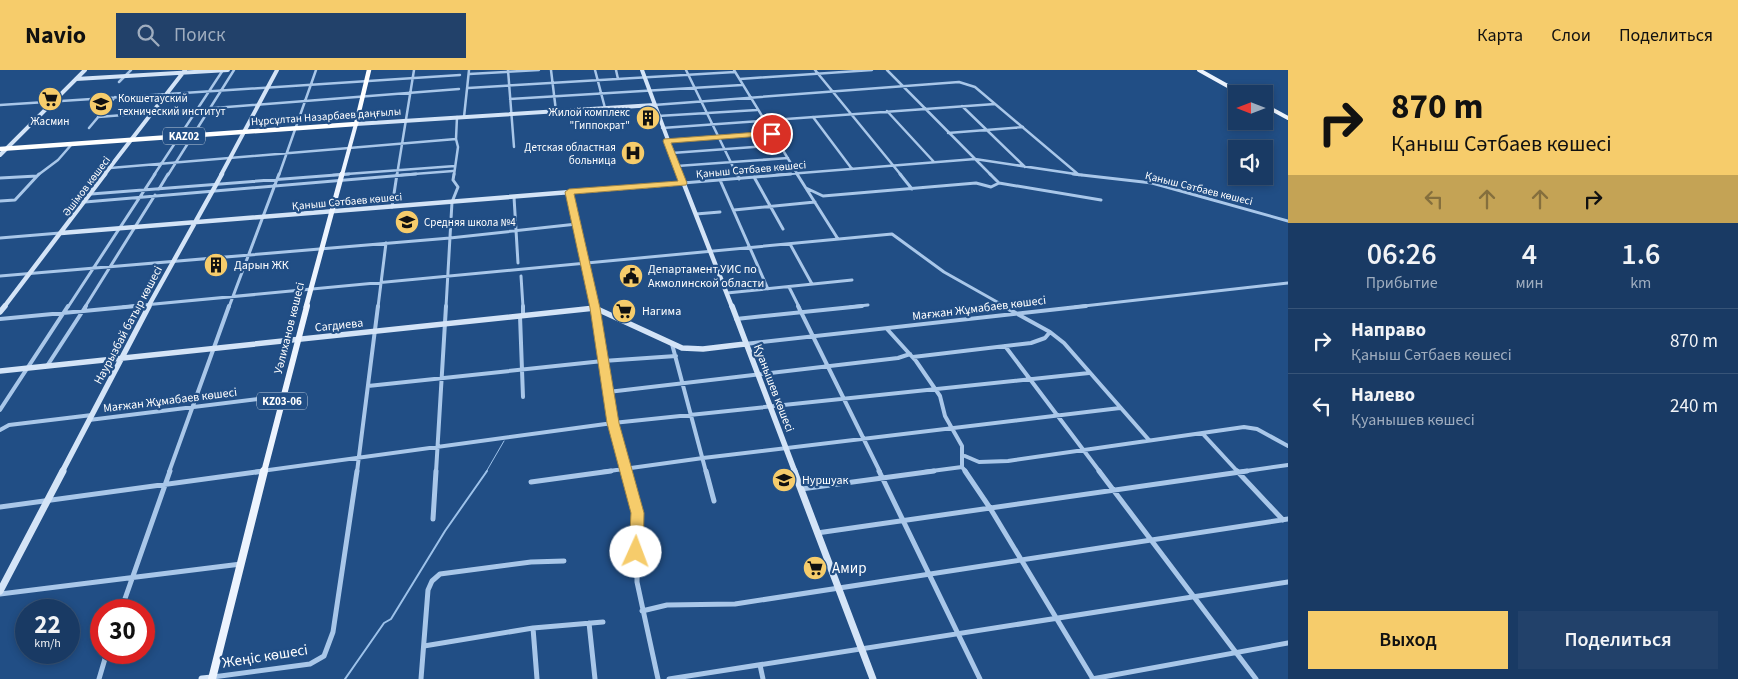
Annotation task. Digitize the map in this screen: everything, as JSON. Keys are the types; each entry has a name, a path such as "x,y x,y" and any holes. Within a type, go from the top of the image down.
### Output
{"highway":[{"name":"Уәлиханов көшесі","path":"356,124 370,70"},
{"name":"Нұрсұлтан Назарбаев даңғылы","path":"0,149 356,124"}],"main road":[{"path":"1199,70 1228,86"},
{"path":"1273,110 1288,118"},
{"name":"Уәлиханов көшесі","path":"212,678 331,211 356,124"}],"street":[{"path":"0,155 85,70"},
{"path":"119,82 131,70"},
{"path":"0,410 223,70"},
{"path":"76,79 184,71 228,70"},
{"path":"47,366 234,70"},
{"name":"Наурызбай батыр көшесі","path":"0,593 121,358 211,192 246,132 277,70"},
{"path":"125,599 192,406 288,154 316,70"},
{"path":"392,206 414,70"},
{"path":"464,117 469,70"},
{"path":"468,74 540,70"},
{"path":"551,70 556,111"},
{"path":"595,70 605,108"},
{"path":"616,70 618,79"},
{"name":"Қуанышев көшесі","path":"642,70 662,128 727,293 873,679"},
{"path":"686,70 739,179"},
{"path":"815,70 912,188"},
{"path":"740,79 872,70"},
{"path":"887,70 999,183 1101,200"},
{"name":"Әшімов көшесі","path":"0,312 184,71"},
{"path":"508,71 514,146"},
{"path":"468,88 735,71 757,110 838,239"},
{"path":"0,105 460,75"},
{"path":"654,105 959,82 975,86 1079,175"},
{"path":"510,99 742,84"},
{"path":"98,117 197,111 459,89"},
{"path":"89,128 115,97"},
{"path":"662,128 995,104"},
{"name":"Нұрсұлтан Назарбаев даңғылы","path":"356,124 654,105"},
{"path":"961,106 1025,167"},
{"path":"658,116 757,110"},
{"path":"887,111 934,162"},
{"path":"433,519 452,202 458,187 453,180 458,147 456,139 457,117"},
{"path":"812,117 852,169"},
{"path":"948,133 1023,127"},
{"path":"667,141 772,134"},
{"path":"110,168 456,139"},
{"path":"0,201 14,200 38,176 58,160 72,144"},
{"path":"672,153 780,145"},
{"path":"677,166 788,158"},
{"name":"Қаныш Сәтбаев көшесі","path":"0,238 975,159 1079,175 1152,183 1288,221"},
{"path":"85,202 275,186 455,166"},
{"path":"91,194 278,180 396,176 454,171"},
{"path":"0,178 38,176"},
{"path":"754,177 783,230"},
{"path":"720,180 768,289"},
{"path":"806,188 824,196 976,183 991,187 999,183"},
{"path":"569,192 595,308 613,423 637,513 636,564 642,611 658,679"},
{"path":"514,197 518,263"},
{"path":"734,210 816,202"},
{"path":"696,214 720,212"},
{"path":"0,276 450,238 576,224"},
{"path":"0,319 892,234 944,272 1018,315 1036,323 1064,343 1149,440"},
{"path":"359,459 386,243"},
{"path":"790,244 812,284"},
{"path":"521,276 523,397"},
{"path":"727,293 852,280"},
{"name":"Мағжан Жұмабаев көшесі","path":"672,344 682,348 696,349 1018,315 1102,303 1288,283"},
{"path":"789,287 828,366 847,399 864,439 980,679"},
{"path":"736,318 868,305"},
{"path":"595,308 672,344 714,501"},
{"name":"Сагдиева","path":"0,371 595,308"},
{"path":"887,329 899,339 935,389 940,398 945,417 961,439 965,456 962,467 990,508 1092,679 1288,643"},
{"path":"608,392 911,355 1005,346 1040,340 1045,338 1050,332"},
{"path":"1005,346 1256,679"},
{"path":"368,386 602,361 676,356"},
{"path":"0,507 613,423 1090,373"},
{"name":"Мағжан Жұмабаев көшесі","path":"0,430 9,425 284,396"},
{"path":"531,482 703,458 1120,408"},
{"path":"965,456 979,462 993,463 1244,427 1263,432 1288,446"},
{"path":"1202,433 1285,520"},
{"name":"Жеңіс көшесі","path":"202,679 310,664 321,660 328,651 333,632 359,459"},
{"path":"817,533 1288,465"},
{"path":"800,489 962,467"},
{"path":"642,611 667,605 735,604 1285,520"},
{"path":"420,679 428,590 432,581 440,574 532,562 564,562"},
{"path":"0,593 241,564"},
{"path":"669,679 1288,582"},
{"path":"424,646 533,628 603,622"},
{"path":"588,623 595,679"},
{"path":"533,628 537,679"},
{"path":"99,679 103,664"},
{"path":"760,665 764,679"}],"waterway":[{"path":"486,472 504,441"},
{"path":"345,679 384,623 391,619 445,531 487,471"}],"place":[{"name":"Жасмин","path":"50,99"},
{"name":"Кокшетауский технический институт","path":"101,104"},
{"name":"Жилой комплекс \"Гиппократ\"","path":"648,118"},
{"name":"Детская областная больница","path":"633,153"},
{"name":"Средняя школа №4","path":"407,222"},
{"name":"Дарын ЖК","path":"216,265"},
{"name":"Департамент УИС по Акмолинской области","path":"631,276"},
{"name":"Нагима","path":"624,311"},
{"name":"Нуршуак","path":"784,480"},
{"name":"Амир","path":"815,568"}],"route":[{"path":"636,552 637,513 613,423 595,308 569,192 683,183 667,141 772,134"}]}
